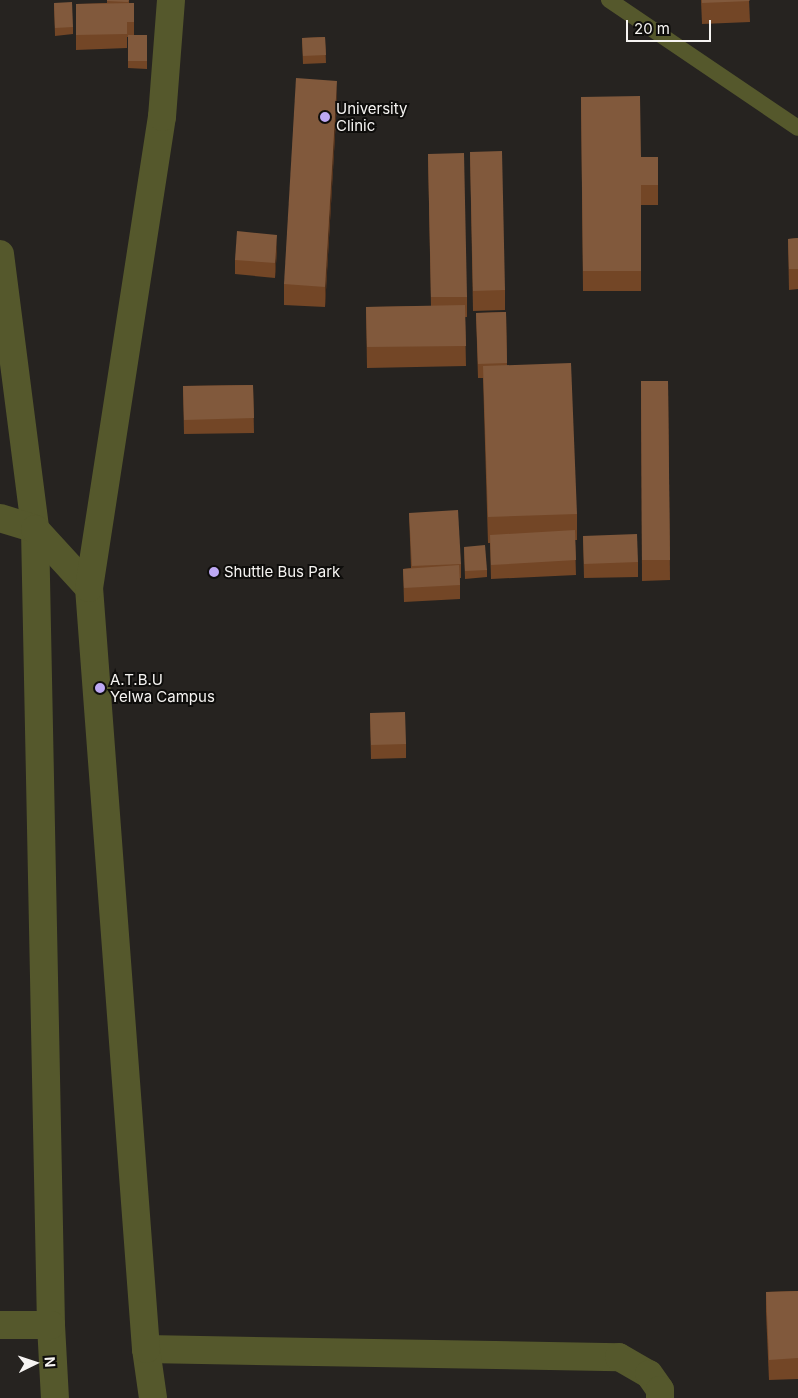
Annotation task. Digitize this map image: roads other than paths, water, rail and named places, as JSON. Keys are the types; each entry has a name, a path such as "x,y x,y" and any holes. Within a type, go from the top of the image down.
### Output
{"street":[{"path":"153,1398 146,1349 89,588 162,117 171,0"},
{"path":"0,254 34,529 51,1325 55,1398"},
{"path":"0,518 34,529 89,588"},
{"path":"0,1325 51,1325"},
{"path":"146,1349 619,1357 649,1374 660,1390 660,1398"}],"lane":[{"path":"608,0 798,128"}],"place":[{"name":"University Clinic","path":"325,117"},
{"name":"Shuttle Bus Park","path":"214,572"},
{"name":"A.T.B.U Yelwa Campus","path":"100,688"}]}
